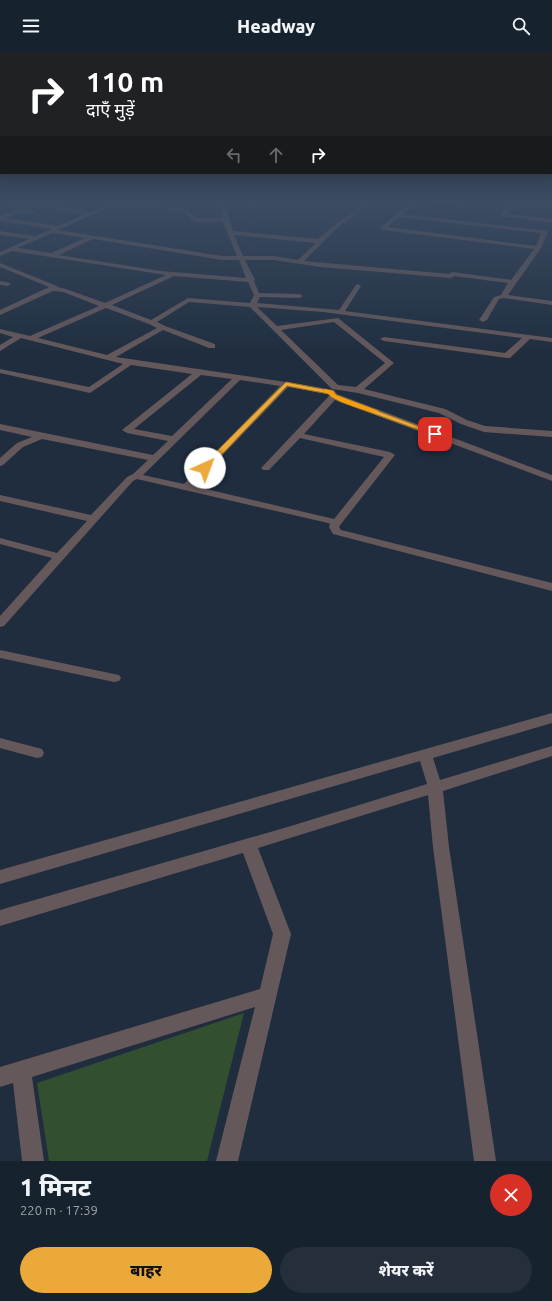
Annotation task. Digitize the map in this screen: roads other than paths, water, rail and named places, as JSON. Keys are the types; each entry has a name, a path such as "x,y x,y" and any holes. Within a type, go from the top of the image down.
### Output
{"street":[{"path":"38,253 219,280 252,280"},
{"path":"53,255 58,253"},
{"path":"188,253 222,258 274,258 299,262 452,275 513,282"},
{"path":"239,253 252,280 257,295 253,305"},
{"path":"299,262 309,253"},
{"path":"504,296 535,253"},
{"path":"0,265 53,286 55,287 54,289"},
{"path":"30,339 160,282 173,274"},
{"path":"0,283 8,284"},
{"path":"341,312 358,286"},
{"path":"0,313 54,289 64,290 152,322 162,328 212,346"},
{"path":"257,295 300,296"},
{"path":"483,320 496,298 504,296 552,304"},
{"path":"152,322 188,300 323,310 552,340"},
{"path":"253,305 254,308 333,392"},
{"path":"323,310 390,363 358,390"},
{"path":"275,329 336,320"},
{"path":"108,358 162,328"},
{"path":"0,331 129,363 286,384 333,392 552,478"},
{"path":"0,349 19,336"},
{"path":"384,339 507,356 528,337"},
{"path":"0,371 90,390 129,363"},
{"path":"174,439 127,430 198,373"},
{"path":"0,623 130,479 136,476 238,378"},
{"path":"187,487 286,384"},
{"path":"266,468 298,435 333,392 358,390 442,410 464,422 484,429 552,434"},
{"path":"0,427 154,458"},
{"path":"298,435 390,455 336,523 334,527 337,532 552,588"},
{"path":"0,463 20,445 40,436"},
{"path":"136,476 336,523"},
{"path":"0,498 94,519"},
{"path":"0,541 60,557"},
{"path":"0,654 114,678"},
{"path":"0,877 552,718"},
{"path":"0,743 38,753"},
{"path":"0,918 552,751"},
{"path":"425,754 435,787 441,847 485,1161"},
{"path":"227,1161 282,934 248,844"},
{"path":"0,1077 267,995"},
{"path":"21,1070 33,1161"}]}
